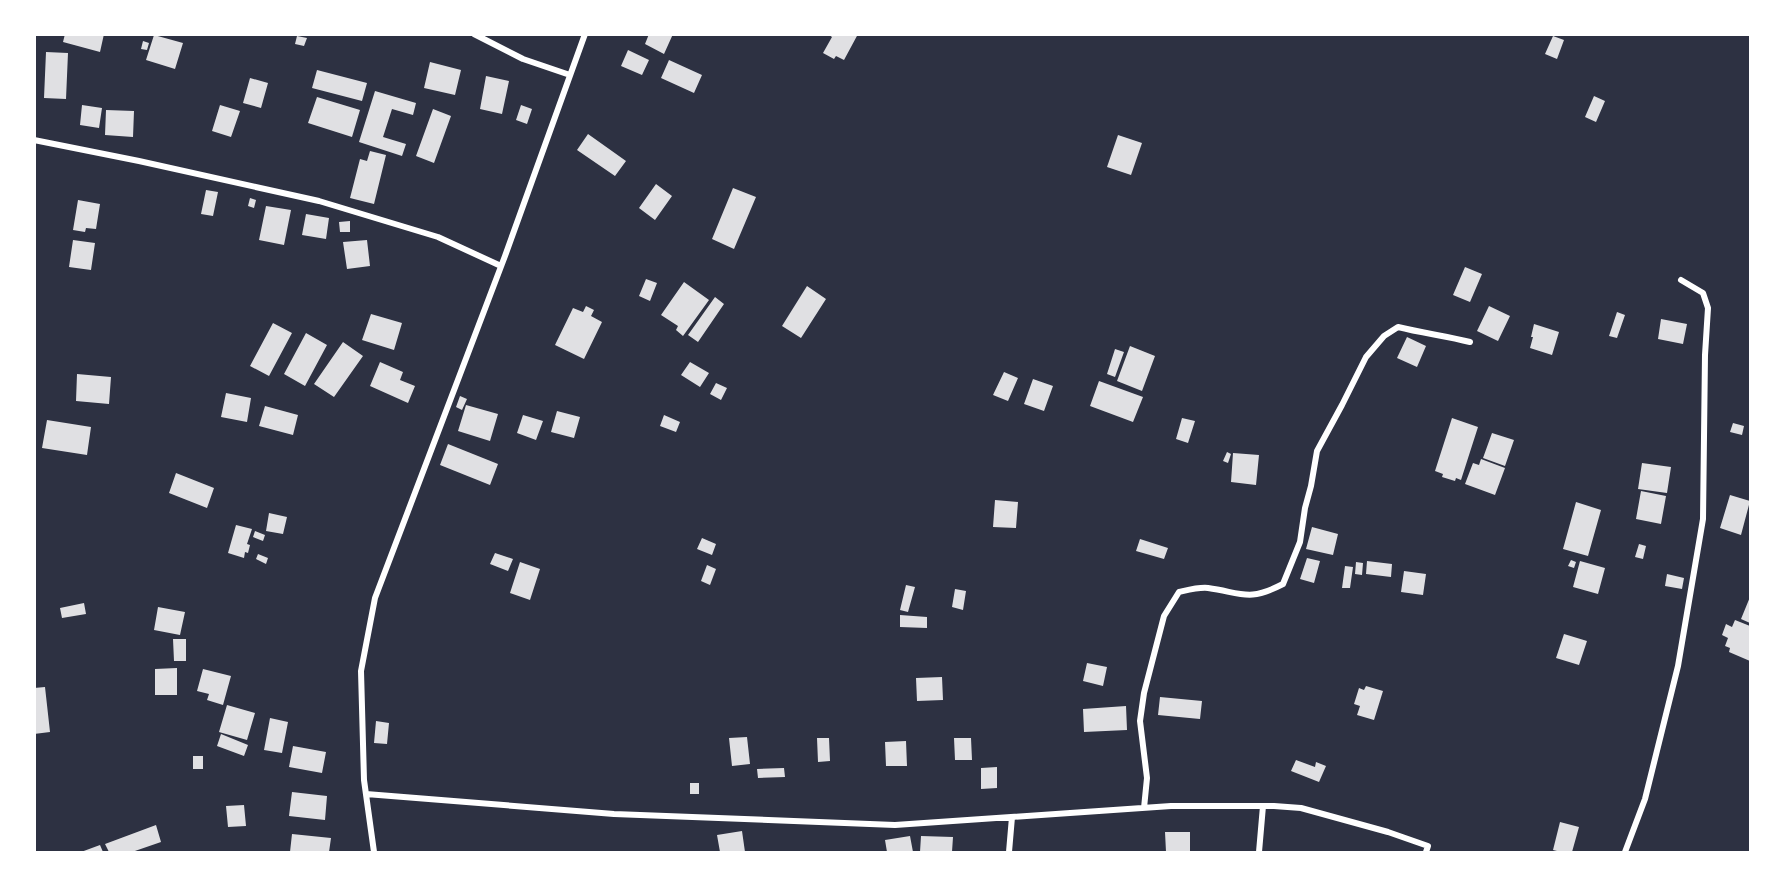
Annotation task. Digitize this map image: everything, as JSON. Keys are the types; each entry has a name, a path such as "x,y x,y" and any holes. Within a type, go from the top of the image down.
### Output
{"street":[{"path":"474,34 523,59 570,75"},
{"path":"374,852 366,794 361,671 375,598 501,266 585,34"},
{"path":"34,141 139,160 319,201 438,237 501,266"},
{"path":"1625,852 1645,799 1678,666 1703,519 1705,355 1708,308 1703,293 1681,280"},
{"path":"1144,808 1147,778 1140,721 1144,693 1164,616 1179,592 1205,588 1244,596 1267,592 1283,584 1300,542 1317,451 1366,357 1384,336 1398,327 1470,342"},
{"path":"366,794 614,814 895,825 1183,806 1301,808 1351,821 1428,846 1426,852"},
{"path":"1259,852 1263,806"},
{"path":"1009,852 1012,817"}],"building":[{"path":"65,34 104,34 100,52 63,42"},
{"path":"649,34 673,34 664,54 645,44"},
{"path":"828,34 858,34 844,60 836,56 834,59 823,53 832,37"},
{"path":"154,35 183,43 175,69 146,60"},
{"path":"297,36 307,38 304,46 295,44"},
{"path":"1553,36 1564,40 1557,59 1545,54"},
{"path":"143,41 149,43 147,50 141,49"},
{"path":"628,50 649,60 642,75 621,66"},
{"path":"46,52 68,53 66,99 44,98"},
{"path":"669,60 702,75 694,93 661,78"},
{"path":"430,62 461,70 455,95 424,88"},
{"path":"317,70 367,83 362,101 312,88"},
{"path":"486,76 509,81 502,114 480,109"},
{"path":"250,78 268,83 261,108 243,103"},
{"path":"375,91 416,103 413,115 392,109 383,137 406,144 402,156 359,142"},
{"path":"1594,96 1605,101 1596,122 1585,117"},
{"path":"317,97 360,110 352,137 308,123"},
{"path":"82,105 102,108 99,128 80,125"},
{"path":"220,105 240,111 231,137 212,131"},
{"path":"521,105 532,109 527,124 516,120"},
{"path":"433,109 451,116 434,163 416,156"},
{"path":"106,110 134,111 133,137 105,135"},
{"path":"588,134 626,161 615,176 577,150"},
{"path":"1118,135 1142,143 1131,175 1107,167"},
{"path":"370,151 386,155 374,204 350,198 360,159 367,161"},
{"path":"656,184 672,196 655,220 639,208"},
{"path":"733,188 756,197 734,249 712,239"},
{"path":"206,190 218,192 213,216 201,214"},
{"path":"250,198 256,200 254,208 248,206"},
{"path":"78,200 100,204 96,229 86,228 85,232 73,230"},
{"path":"266,206 291,210 284,245 259,240"},
{"path":"306,214 329,218 326,239 302,235"},
{"path":"350,221 350,232 340,232 339,222"},
{"path":"73,240 95,243 91,270 69,267"},
{"path":"367,240 370,266 347,269 343,242"},
{"path":"1465,267 1482,274 1470,302 1453,295"},
{"path":"646,279 657,283 650,301 639,296"},
{"path":"684,282 709,300 683,336 676,330 678,326 661,315"},
{"path":"807,286 826,299 801,338 782,326"},
{"path":"715,297 724,304 698,342 688,335"},
{"path":"586,306 594,310 591,316 602,322 584,359 555,345 573,308 583,312"},
{"path":"1489,306 1510,316 1498,341 1477,331"},
{"path":"1617,312 1625,315 1617,338 1609,336"},
{"path":"371,314 402,323 394,350 362,340"},
{"path":"1661,319 1687,324 1683,344 1658,339"},
{"path":"273,323 292,333 269,376 250,366"},
{"path":"1534,324 1559,332 1552,355 1530,348"},
{"path":"306,333 327,345 305,386 284,374"},
{"path":"1407,337 1426,346 1417,367 1397,358"},
{"path":"343,342 363,356 334,397 314,384"},
{"path":"1130,346 1155,356 1142,391 1117,381"},
{"path":"1115,349 1124,352 1115,377 1107,374"},
{"path":"380,362 403,372 400,380 415,386 408,403 370,386"},
{"path":"690,362 709,373 700,387 681,375"},
{"path":"1004,372 1018,378 1008,401 993,395"},
{"path":"77,374 111,377 109,404 76,401"},
{"path":"1033,379 1053,386 1044,411 1024,404"},
{"path":"1099,381 1143,397 1133,422 1090,406"},
{"path":"716,383 727,388 721,400 710,394"},
{"path":"226,393 251,398 247,422 221,417"},
{"path":"460,396 467,399 462,410 456,407"},
{"path":"466,405 498,414 490,441 458,431"},
{"path":"265,406 298,415 293,435 259,426"},
{"path":"557,411 580,417 574,438 551,432"},
{"path":"523,415 543,421 536,440 517,433"},
{"path":"664,415 680,422 676,432 660,426"},
{"path":"1182,418 1195,421 1188,443 1176,439"},
{"path":"1452,418 1478,427 1461,480 1456,478 1455,481 1442,477 1443,474 1435,471"},
{"path":"47,420 91,427 87,455 42,448"},
{"path":"1733,423 1744,426 1742,435 1730,432"},
{"path":"1492,433 1514,440 1505,466 1483,458"},
{"path":"448,444 498,464 490,485 440,465"},
{"path":"1227,452 1231,454 1228,463 1223,461"},
{"path":"1233,453 1259,455 1256,485 1231,482"},
{"path":"1481,459 1505,468 1495,495 1465,484 1473,463 1479,465"},
{"path":"1642,463 1671,467 1667,493 1638,489"},
{"path":"176,473 214,488 207,508 169,493"},
{"path":"1641,491 1666,496 1661,524 1636,519"},
{"path":"1730,495 1750,501 1741,535 1720,528"},
{"path":"995,500 1018,502 1016,528 993,527"},
{"path":"1576,502 1601,510 1588,556 1563,549"},
{"path":"269,513 287,517 283,534 266,531"},
{"path":"236,525 252,529 247,544 250,545 248,553 245,552 244,558 228,553"},
{"path":"1312,527 1338,534 1333,555 1306,549"},
{"path":"255,531 265,535 263,541 253,537"},
{"path":"702,538 716,544 712,555 697,549"},
{"path":"1140,539 1168,548 1164,559 1136,551"},
{"path":"1639,544 1646,546 1643,559 1635,557"},
{"path":"495,553 513,559 508,571 490,564"},
{"path":"258,554 268,558 266,564 256,559"},
{"path":"1307,558 1320,561 1314,583 1300,579"},
{"path":"1571,560 1576,562 1574,568 1568,566"},
{"path":"1367,561 1392,564 1391,577 1366,574"},
{"path":"1580,561 1605,568 1598,594 1573,587"},
{"path":"520,562 540,569 530,600 510,593"},
{"path":"1356,562 1363,563 1362,575 1355,574"},
{"path":"707,565 716,569 710,585 701,581"},
{"path":"1345,566 1353,567 1350,588 1342,588"},
{"path":"1404,571 1426,574 1423,595 1401,592"},
{"path":"1667,574 1684,578 1682,589 1665,586"},
{"path":"906,585 915,587 908,612 900,610"},
{"path":"955,589 966,591 963,610 952,607"},
{"path":"1750,597 1750,623 1741,619"},
{"path":"84,603 86,614 62,618 60,608"},
{"path":"158,607 185,612 180,635 154,630"},
{"path":"900,615 927,617 927,628 900,627"},
{"path":"1735,620 1750,626 1750,661 1729,652 1730,648 1725,646 1728,638 1722,635 1726,624 1732,627"},
{"path":"1564,634 1587,641 1579,665 1556,658"},
{"path":"173,639 186,639 186,661 174,661"},
{"path":"1087,663 1107,667 1103,686 1083,681"},
{"path":"177,668 177,695 155,695 155,669"},
{"path":"203,669 231,676 223,705 207,700 209,694 197,691"},
{"path":"942,677 943,700 917,701 916,678"},
{"path":"1366,686 1383,691 1374,720 1357,715 1360,706 1354,704 1359,688 1364,690"},
{"path":"45,687 50,732 34,734 34,688"},
{"path":"1160,697 1202,701 1200,719 1158,715"},
{"path":"227,705 255,713 247,740 219,732"},
{"path":"1126,706 1127,730 1084,732 1083,709"},
{"path":"270,718 288,722 282,753 264,750"},
{"path":"376,721 389,723 387,744 374,743"},
{"path":"221,734 248,745 244,756 217,746"},
{"path":"747,737 750,764 732,766 729,738"},
{"path":"817,738 829,738 830,761 818,762"},
{"path":"954,738 971,738 972,760 955,760"},
{"path":"906,741 907,766 886,766 885,742"},
{"path":"293,746 326,752 322,773 289,767"},
{"path":"193,756 203,756 203,769 193,769"},
{"path":"1296,760 1315,767 1316,762 1326,766 1319,782 1291,771"},
{"path":"997,767 997,788 981,789 981,768"},
{"path":"784,768 785,777 758,778 757,769"},
{"path":"690,783 699,783 699,794 690,794"},
{"path":"292,792 327,796 325,820 289,816"},
{"path":"244,805 246,826 228,827 226,806"},
{"path":"1560,822 1579,827 1572,852 1553,850"},
{"path":"156,825 161,842 132,852 109,852 105,844"},
{"path":"742,831 745,852 720,852 717,835"},
{"path":"1165,832 1190,832 1190,852 1166,852"},
{"path":"292,834 331,838 329,852 290,852"},
{"path":"910,836 913,852 887,852 885,840"},
{"path":"921,836 953,837 952,852 920,852"},
{"path":"100,845 103,852 81,852"}]}
